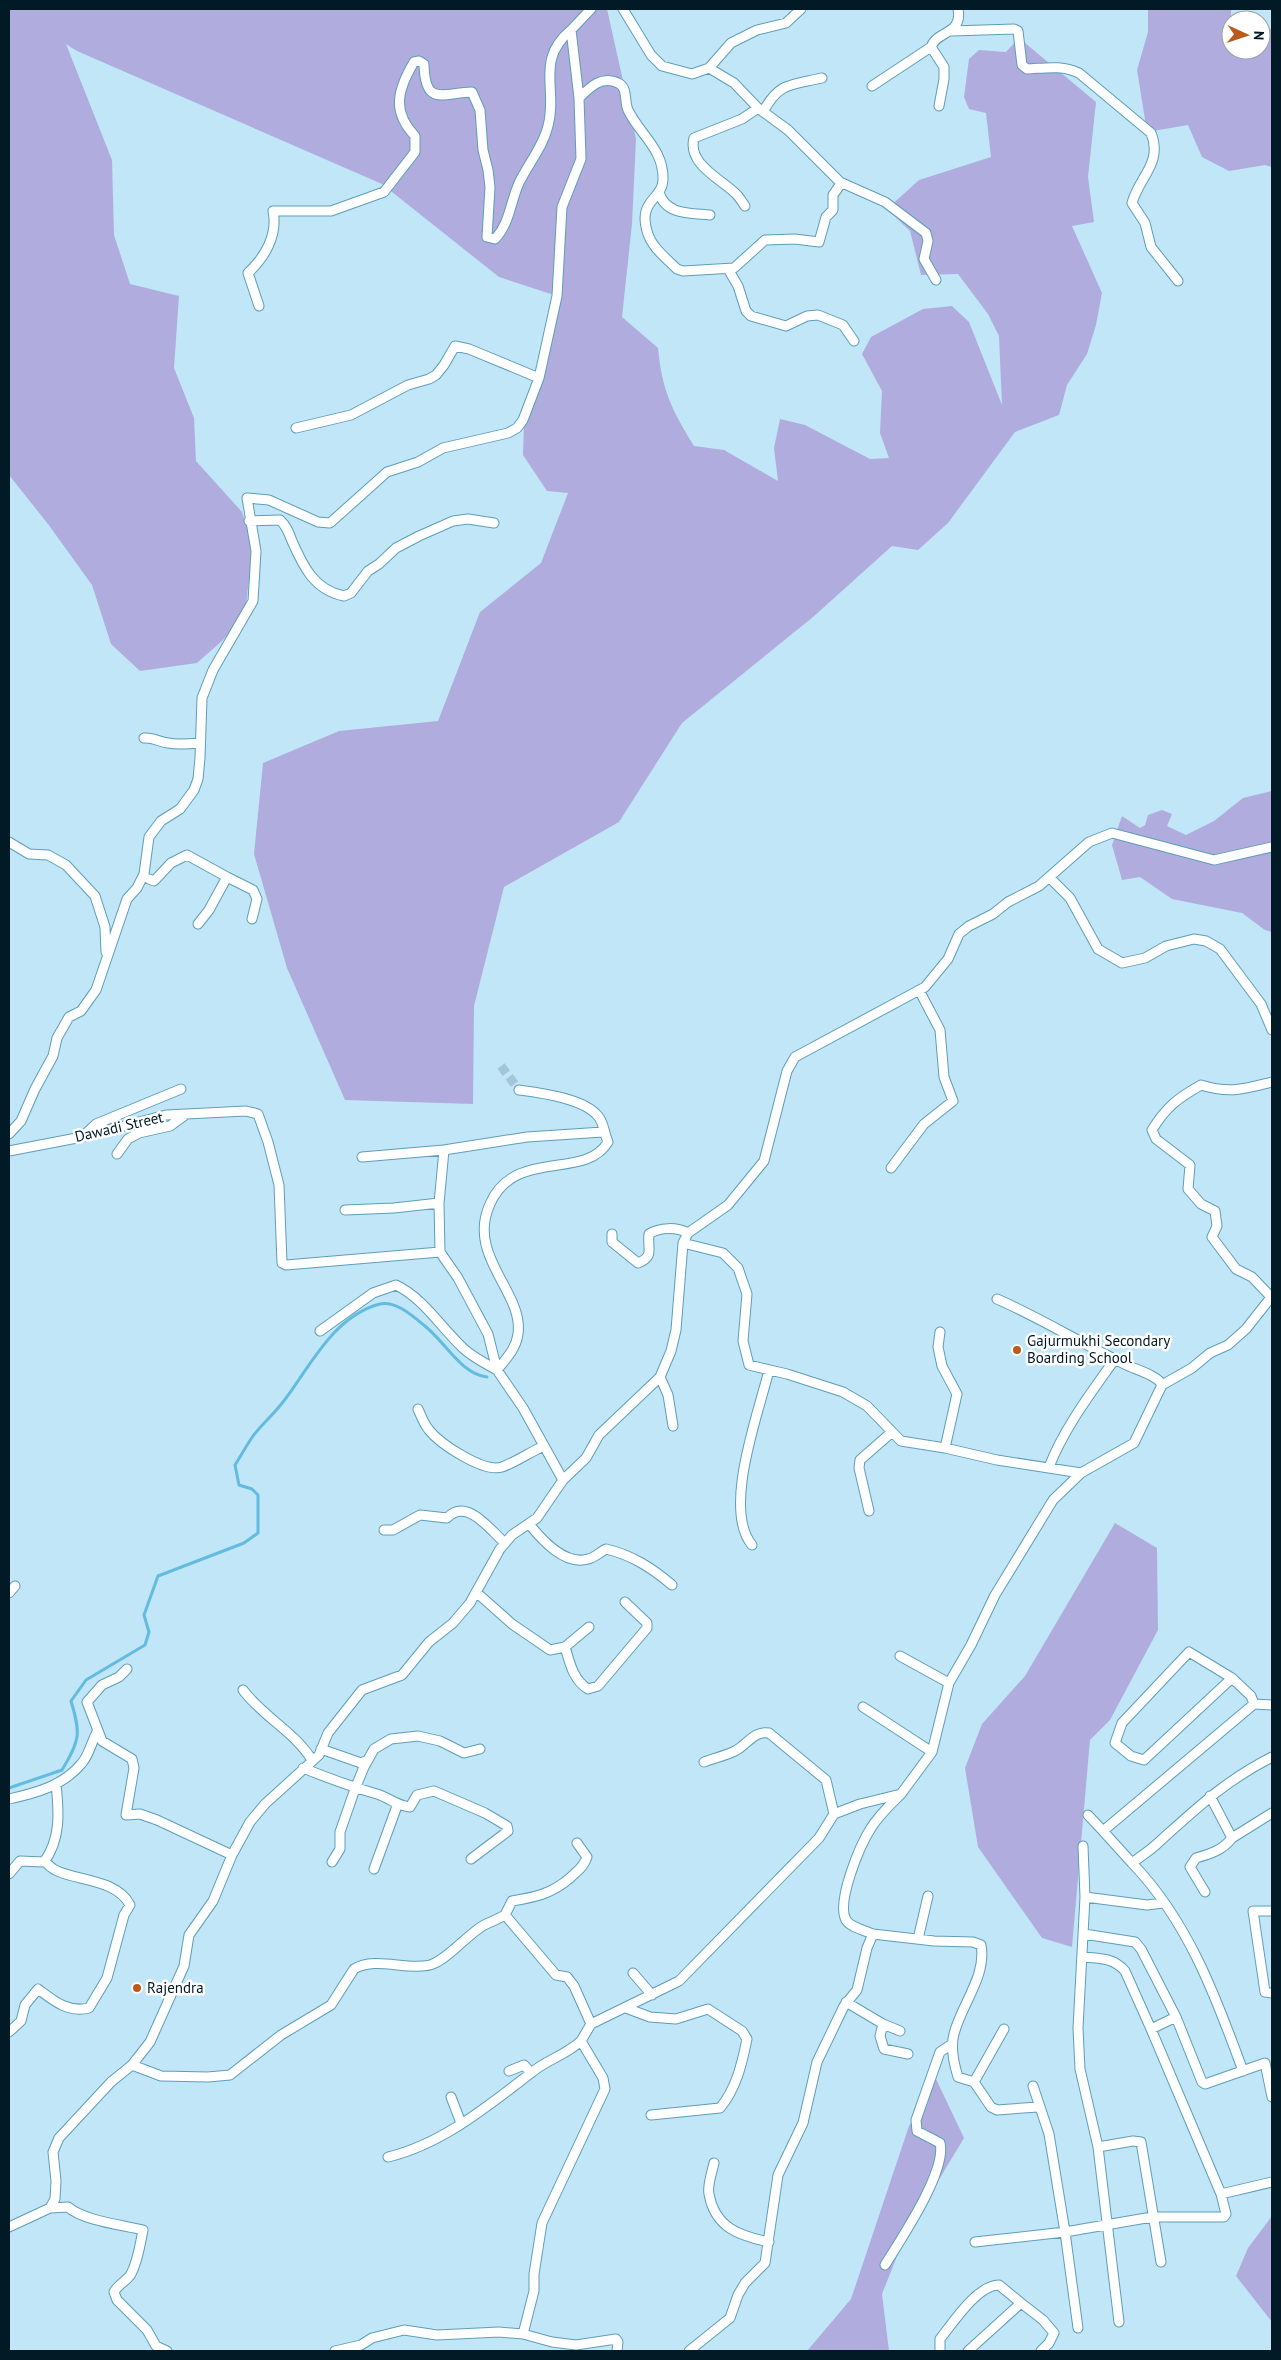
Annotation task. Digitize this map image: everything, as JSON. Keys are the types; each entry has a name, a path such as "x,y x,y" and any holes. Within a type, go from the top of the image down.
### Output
{"street":[{"path":"259,306 248,273 266,252 275,222 273,211 331,211 362,202 384,192 412,158 415,152 415,136 407,127 400,110 399,96 402,82 414,62 420,61 424,64 424,78 430,90 436,95 443,96 472,92 476,97 480,110 490,187 487,238 495,239 508,220 518,184 534,160 548,126 550,62 561,38 591,9"},
{"path":"622,9 650,55 662,66 692,74 710,68 731,43 757,30 786,22 801,9"},
{"path":"952,31 958,20 958,9"},
{"path":"872,86 930,47 936,38 952,31 1014,29 1018,31 1022,65 1027,69 1051,66 1068,68 1079,73 1150,133 1154,141 1151,169 1132,203 1145,223 1151,247 1178,281"},
{"path":"9,1134 22,1122 35,1088 53,1056 57,1038 69,1017 81,1011 96,990 107,964 110,947 127,899 144,874 149,837 161,821 180,810 194,790 198,779 202,698 213,670 253,601 256,551 249,521 247,498 269,500 318,522 330,523 387,472 418,462 443,448 493,438 517,428 523,420 539,378 557,296 562,207 581,159 579,98 571,30"},
{"path":"930,47 944,67 944,79 939,106"},
{"path":"710,68 734,83 760,110 788,130 840,182 885,202 926,233 928,241 924,259 936,280"},
{"path":"745,206 736,193 707,171 695,152 694,138 760,110 775,92 781,88 822,78"},
{"path":"579,98 591,86 602,80 619,83 623,86 628,109 658,154 663,167 663,181 659,192 647,206 644,219 650,241 677,269 683,271 707,268 734,268 765,240 795,239 818,242 826,217 833,210 833,195 840,182"},
{"path":"659,192 661,200 666,206 681,212 710,215"},
{"path":"728,269 738,286 746,310 751,316 786,326 807,316 818,315 843,325 854,341"},
{"path":"296,428 351,415 408,385 429,379 436,375 444,365 455,346 469,349 539,378"},
{"path":"249,521 280,520 286,527 308,574 328,590 344,596 351,593 368,571 379,564 396,548 419,536 453,522 468,519 494,523"},
{"path":"144,738 152,737 170,743 200,743"},
{"path":"50,2208 54,2200 56,2181 53,2152 59,2138 112,2082 132,2065 150,2042 184,1966 189,1934 213,1901 232,1855 258,1812 282,1791 312,1760 321,1749 342,1713 362,1690 402,1675 429,1642 453,1623 476,1592 505,1543 537,1518 562,1480 586,1458 599,1435 660,1377 671,1352 676,1330 683,1243 688,1233 728,1205 764,1160 787,1071 795,1057 925,987 948,959 959,934 969,926 992,915 1008,902 1050,878 1089,842 1112,834 1214,860 1272,847"},
{"path":"9,842 29,854 48,855 66,864 95,896 105,928 107,964"},
{"path":"149,879 154,881 171,863 186,855 253,890 257,899 252,919"},
{"path":"198,924 209,910 227,876"},
{"path":"1050,878 1070,898 1098,949 1122,963 1145,958 1166,946 1194,939 1206,941 1220,949 1261,1004 1272,1030"},
{"path":"891,1168 924,1124 953,1101 944,1076 940,1030 919,990"},
{"path":"1038,2106 997,2110 991,2107 974,2082 958,2077 952,2044 954,2034 973,1991 982,1952 981,1945 973,1942 873,1934 849,1923 845,1919 843,1905 861,1846 884,1810 902,1794 932,1752 949,1683 1034,1528 1053,1500 1081,1473 1134,1443 1162,1386 1192,1368 1210,1353 1228,1345 1246,1329 1272,1297 1252,1277 1236,1269 1212,1238 1217,1226 1215,1211 1201,1204 1188,1189 1190,1165 1156,1139 1152,1130 1176,1099 1201,1085 1221,1091 1238,1090 1272,1082"},
{"path":"82,1137 96,1124 181,1089"},
{"path":"497,1370 513,1350 518,1334 516,1317 488,1251 484,1231 489,1204 503,1182 513,1176 552,1164 575,1163 602,1153 608,1142 603,1132 602,1124 589,1109 559,1097 519,1090"},
{"name":"Dawadi Street","path":"9,1151 82,1137 166,1115 246,1111 258,1114 268,1142 279,1185 282,1263 295,1264 440,1252"},
{"path":"117,1154 128,1139 140,1133 170,1126 185,1115"},
{"path":"362,1157 444,1150 527,1137 603,1132"},
{"path":"444,1150 439,1203 440,1252 458,1278 488,1334 497,1370 523,1408 562,1480"},
{"path":"345,1210 394,1208 439,1203"},
{"path":"612,1234 612,1242 616,1248 638,1263 646,1259 650,1253 649,1234 656,1229 681,1230 688,1233"},
{"path":"683,1243 723,1254 738,1268 747,1294 743,1341 749,1365 843,1392 867,1406 901,1441 945,1448 996,1460 1081,1473"},
{"path":"320,1331 373,1293 396,1285 407,1290 435,1317 462,1348 497,1370"},
{"path":"997,1299 1033,1315 1074,1340 1151,1376 1162,1386"},
{"path":"940,1332 938,1348 942,1366 957,1394 945,1448"},
{"path":"1049,1467 1060,1443 1115,1360"},
{"path":"752,1545 748,1539 739,1503 744,1464 769,1370"},
{"path":"660,1377 668,1395 673,1426"},
{"path":"418,1409 429,1430 450,1448 465,1458 483,1464 501,1468 544,1446"},
{"path":"869,1511 859,1468 860,1460 892,1432"},
{"path":"384,1530 393,1530 420,1515 447,1518 452,1512 462,1510 486,1524 505,1543"},
{"path":"529,1524 541,1538 564,1557 587,1560 606,1549 621,1552 654,1570 672,1585"},
{"path":"9,1594 15,1586"},
{"path":"476,1592 512,1624 550,1650 564,1647 589,1627"},
{"path":"564,1647 572,1670 580,1684 588,1689 598,1686 647,1628 647,1623 625,1602"},
{"path":"1232,1678 1144,1760 1131,1756 1116,1743 1122,1723 1189,1652 1232,1678 1251,1696 1254,1704"},
{"path":"900,1656 949,1683"},
{"path":"126,1669 119,1677 102,1685 87,1702 102,1741 132,1759 134,1768 126,1815 140,1814 157,1820 232,1855"},
{"path":"243,1690 260,1709 285,1728 306,1750 312,1760"},
{"path":"1103,1831 1254,1704 1272,1705"},
{"path":"863,1707 932,1752"},
{"path":"9,1797 41,1791 64,1781 83,1762 98,1732"},
{"path":"704,1762 736,1751 748,1740 765,1732 769,1733 826,1780 834,1814"},
{"path":"332,1862 340,1849 340,1832 355,1789 374,1750 384,1742 418,1736 440,1741 464,1753 480,1750"},
{"path":"321,1749 361,1763 368,1760"},
{"path":"1132,1863 1157,1844 1210,1796 1241,1773 1272,1757"},
{"path":"303,1768 355,1789 380,1795 397,1806 410,1807 417,1795 434,1791 484,1812 507,1826 508,1831 471,1859"},
{"path":"9,1874 20,1861 44,1862 52,1851 57,1834 59,1810 56,1784"},
{"path":"388,2157 402,2154 435,2138 492,2104 541,2064 570,2051 581,2041 591,2024 679,1981 819,1838 834,1814 860,1804 902,1794"},
{"path":"1210,1796 1232,1838"},
{"path":"374,1870 397,1806"},
{"path":"1205,1892 1190,1866 1196,1858 1211,1854 1226,1846 1232,1838 1272,1812"},
{"path":"1088,1816 1132,1863 1163,1903 1190,1944 1214,1991 1242,2071"},
{"path":"132,2065 161,2076 208,2078 230,2075 281,2035 331,2005 354,1969 359,1966 371,1963 416,1967 432,1965 484,1925 505,1916 512,1901 546,1895 559,1888 581,1869 587,1857 577,1843"},
{"path":"1083,1846 1085,1897 1078,2028 1080,2069 1098,2147 1120,2322"},
{"path":"9,2032 22,2021 25,2005 38,1989 62,2006 78,2010 89,2008 108,1978 124,1915 130,1905 127,1900 113,1889 95,1880 55,1871 48,1866 45,1860"},
{"path":"918,1939 928,1896"},
{"path":"1085,1897 1147,1905 1163,1903"},
{"path":"1272,1910 1254,1911 1265,1992 1272,1993"},
{"path":"505,1916 556,1975 567,1978 574,1986 591,2024"},
{"path":"689,2351 730,2318 738,2295 745,2283 765,2263 778,2175 803,2123 817,2062 846,2002 857,1990 867,1948 873,1934"},
{"path":"1084,1934 1135,1942 1141,1949 1176,2017 1202,2082 1205,2084 1264,2064 1272,2096"},
{"path":"975,2242 1065,2232 1152,2218 1224,2217 1226,2214 1222,2194 1125,1972 1119,1964 1105,1958 1083,1957"},
{"path":"633,1973 652,1995"},
{"path":"846,2002 883,2024 900,2031"},
{"path":"626,2008 650,2018 676,2019 708,2009 742,2031 747,2039 739,2073 728,2099 720,2108 651,2116"},
{"path":"1151,2029 1176,2017"},
{"path":"883,2024 880,2036 881,2044 884,2048 908,2054"},
{"path":"974,2082 1004,2029"},
{"path":"523,2334 534,2291 534,2274 542,2223 606,2089 603,2078 581,2041"},
{"path":"886,2265 927,2196 938,2162 940,2143 917,2131 916,2120 940,2052 952,2044"},
{"path":"509,2071 524,2065 531,2073"},
{"path":"1033,2086 1038,2106 1049,2134 1078,2328"},
{"path":"451,2097 461,2123"},
{"path":"1098,2147 1138,2140 1141,2142 1152,2218 1161,2262"},
{"path":"714,2163 709,2194 719,2218 728,2229 743,2237 769,2242"},
{"path":"1222,2194 1272,2182"},
{"path":"9,2227 50,2208 68,2207 74,2212 91,2218 144,2230 130,2276 114,2292 117,2300 147,2330 156,2346 167,2351"},
{"path":"940,2351 940,2339 970,2302 990,2285 998,2285 1044,2320 1054,2333 1049,2343 1040,2351"},
{"path":"968,2351 1021,2303"},
{"path":"335,2351 404,2330 437,2335 499,2332 523,2334 552,2342 576,2345 616,2339 618,2342 617,2351"}],"shaded area":[{"path":"9,9 607,9 636,139 632,224 622,317 658,348 662,376 669,400 694,446 724,450 778,481 774,448 780,419 805,425 870,459 889,458 880,433 882,391 862,354 871,337 923,309 952,306 969,322 1002,405 999,336 988,314 958,274 921,275 910,231 887,209 919,180 991,157 986,113 969,109 964,97 969,59 979,50 1006,52 1019,38 1096,102 1088,177 1094,222 1072,226 1102,293 1096,325 1087,354 1067,385 1059,415 1015,432 948,523 918,550 892,546 813,617 682,723 619,822 504,887 474,1006 473,1104 345,1100 287,968 254,854 263,763 339,731 438,721 480,612 541,563 568,493 547,491 523,455 524,424 557,296 499,277 382,184 77,51 66,44 112,160 114,235 130,284 179,296 174,368 194,418 196,461 242,512 253,546 245,613 223,640 197,663 140,671 111,644 92,585 48,524 9,475"},
{"path":"1148,9 1231,9 1221,10 1221,60 1271,60 1272,30 1272,167 1265,165 1229,171 1202,157 1188,125 1147,132 1137,70 1148,32"},
{"path":"1272,791 1272,932 1265,930 1242,913 1172,899 1140,877 1122,880 1112,845 1122,816 1140,828 1145,825 1148,815 1162,810 1172,814 1167,826 1186,835 1214,821 1243,798"},
{"path":"1115,1523 1157,1548 1158,1630 1110,1720 1090,1740 1072,1947 1042,1938 978,1847 965,1768 982,1724 1025,1676"},
{"path":"936,2079 964,2138 905,2236 882,2294 889,2351 807,2351 851,2299 909,2126"},
{"path":"1272,2216 1272,2322 1236,2276 1248,2248"}],"waterway":[{"path":"9,1788 62,1770 77,1737 76,1721 71,1701 86,1680 145,1645 149,1632 144,1615 158,1576 244,1543 258,1533 258,1495 252,1489 239,1485 235,1465 253,1436 283,1402 324,1344 349,1319 363,1310 380,1304 386,1303 399,1307 433,1333 461,1364 478,1375 487,1377"}],"tunnel":[{"path":"501,1066 519,1090"}],"place":[{"name":"Gajurmukhi Secondary Boarding School","path":"1017,1350"},
{"name":"Rajendra","path":"137,1988"}]}
